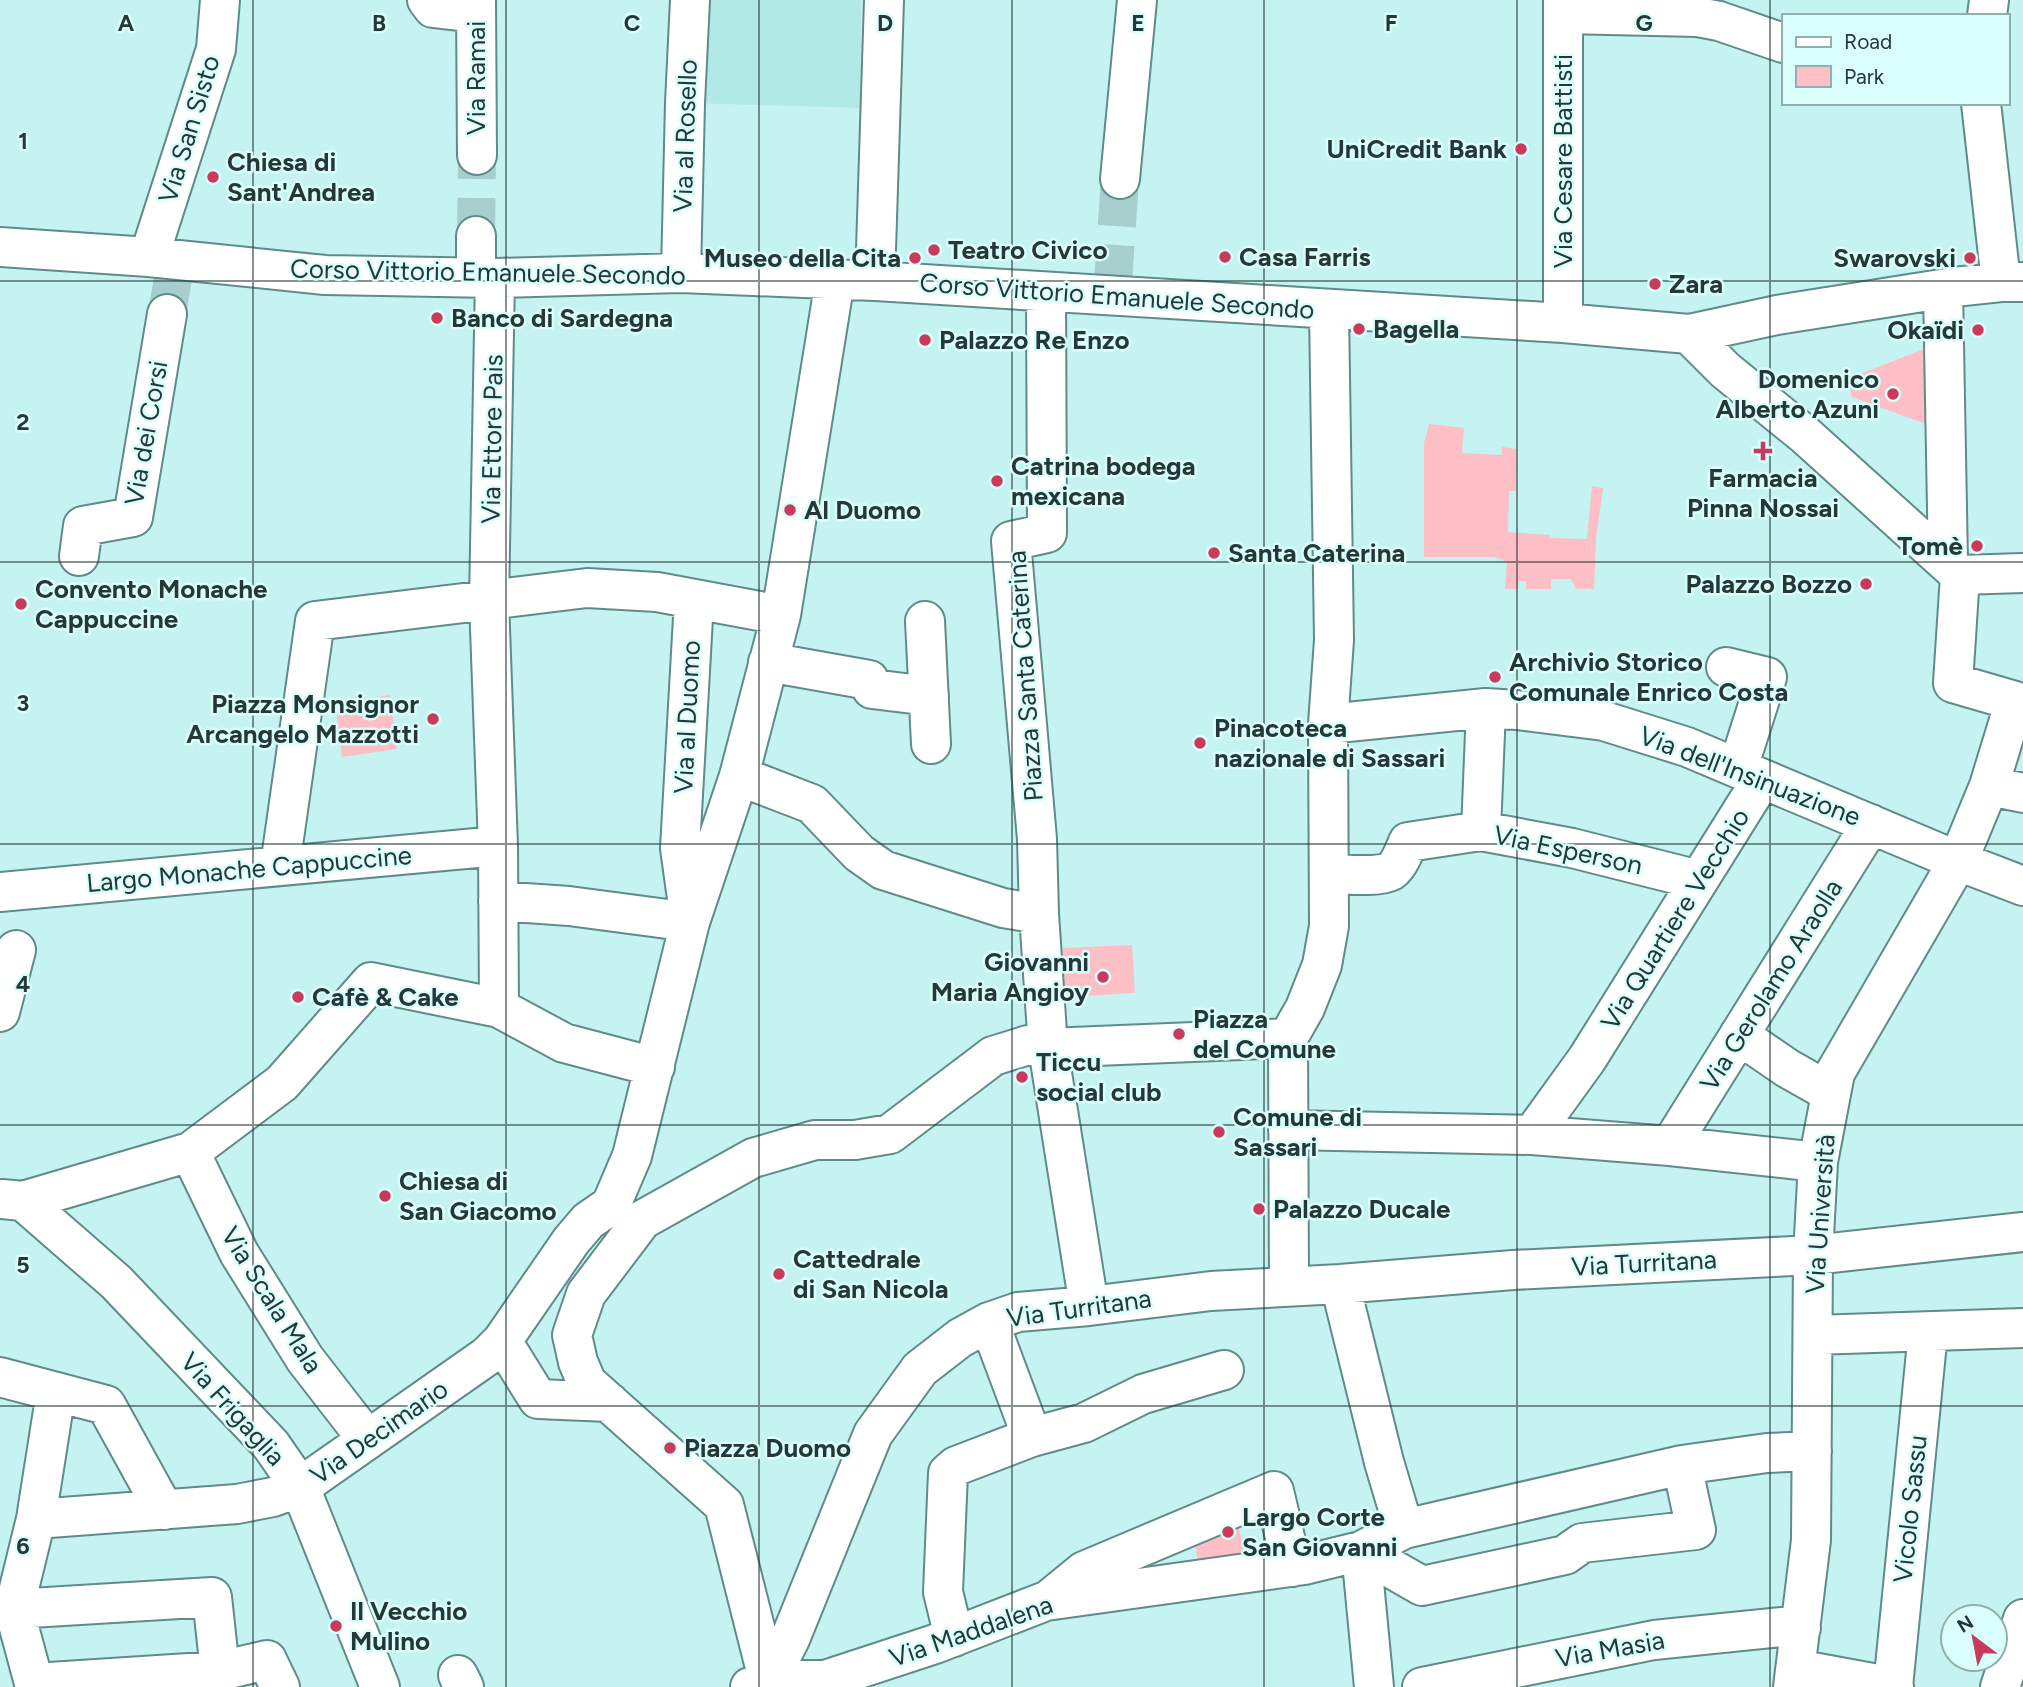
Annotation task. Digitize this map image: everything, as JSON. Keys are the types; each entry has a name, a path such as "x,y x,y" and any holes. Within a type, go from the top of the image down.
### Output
{"street":[{"name":"Via San Sisto","path":"166,277 216,49 220,0"},
{"path":"426,0 433,8 476,7"},
{"name":"Via al Rosello","path":"681,273 690,0"},
{"path":"874,281 884,0"},
{"path":"1120,179 1137,0"},
{"name":"Via Ramai","path":"476,7 477,155"},
{"path":"1563,7 1698,17 1719,21 1782,43"},
{"name":"Via Cesare Battisti","path":"1563,7 1563,323"},
{"path":"1981,105 2012,282"},
{"path":"476,236 486,277"},
{"name":"Corso Vittorio Emanuele Secondo","path":"0,247 166,277 486,277 681,273 1046,292 1112,290 1329,310 1563,323 1689,334 1777,316 1948,288 2012,282"},
{"name":"Via dei Corsi","path":"79,556 83,526 133,517 166,277"},
{"name":"Via Ettore Pais","path":"486,277 489,601"},
{"name":"Via al Duomo","path":"626,1212 632,1156 690,922 739,776 781,615 835,280"},
{"path":"1948,288 1954,569"},
{"name":"Piazza Santa Caterina","path":"1039,914 1037,839 1011,541 1047,533 1046,292"},
{"path":"1289,1286 1288,1038 1322,965 1329,926 1328,724 1334,640 1329,310"},
{"path":"1689,334 1725,370 1805,435 1954,569 2023,573"},
{"name":"Via Università","path":"1795,1678 1811,1540 1813,1255 1818,1162 1835,1073 1958,861 2006,790 2015,701 1953,683 1954,569"},
{"path":"280,866 315,621 587,588 657,592 694,600"},
{"name":"Via al Duomo","path":"690,922 680,848 694,600 781,615"},
{"path":"489,601 498,846 499,1008"},
{"path":"925,621 931,744"},
{"path":"768,662 869,680 872,689 929,696"},
{"name":"Via Quartiere Vecchio","path":"1532,1135 1587,1059 1699,880 1750,773 1767,677 1726,667"},
{"path":"1481,831 1486,708"},
{"name":"Via dell'Insinuazione","path":"1328,724 1486,708 1604,721 1687,747 2023,886"},
{"path":"739,776 813,804 859,853 883,870 1003,908 1039,914 1048,1048 1089,1306"},
{"name":"Via Gerolamo Araolla","path":"1670,1146 1871,824"},
{"name":"Via Esperson","path":"1329,874 1380,874 1392,870 1402,857 1408,842 1481,831 1572,848 1699,880"},
{"name":"Largo Monache Cappuccine","path":"0,892 498,846"},
{"path":"498,901 569,906 690,922"},
{"path":"0,1012 16,950"},
{"path":"11,1200 190,1152 282,1083 371,982 499,1008 564,1043 654,1067"},
{"path":"1739,1035 1787,1068 1831,1093"},
{"path":"609,1402 538,1399 502,1341 570,1241 588,1221 626,1212 753,1158 815,1140 855,1140 890,1134 993,1056 1028,1045 1048,1048 1288,1038"},
{"path":"1288,1130 1532,1135 1818,1162"},
{"name":"Via Scala Mala","path":"190,1152 239,1253 305,1359 368,1439"},
{"name":"Via Frigaglia","path":"11,1200 116,1282 271,1445 300,1487 380,1687"},
{"path":"626,1212 586,1294 572,1335 578,1362 587,1383 724,1505 763,1685"},
{"name":"Via Turritana","path":"763,1685 790,1639 873,1434 920,1369 960,1338 989,1322 1018,1312 1211,1291 1513,1270 1813,1255 2023,1232"},
{"path":"1340,1284 1384,1462 1404,1530"},
{"path":"989,1322 1032,1437"},
{"path":"1814,1335 2023,1328"},
{"name":"Vicolo Sassu","path":"1894,1687 1927,1332"},
{"name":"Via Decimario","path":"36,1519 237,1504 273,1497 300,1487 487,1356 502,1341"},
{"path":"954,1637 943,1592 948,1473 956,1466 1032,1437 1084,1423 1143,1394 1224,1370"},
{"path":"0,1377 106,1405 164,1510"},
{"path":"56,1392 36,1519 7,1610 34,1683 220,1671 267,1660 280,1687"},
{"name":"Via Maddalena","path":"763,1685 825,1680 954,1637 1046,1601 1292,1567 1361,1551 1404,1530 1682,1465 1767,1453 1812,1451"},
{"path":"1361,1551 1422,1586 1565,1555 1582,1543 1696,1531 1682,1465"},
{"path":"1607,1482 1619,1539"},
{"path":"1046,1601 1084,1571 1274,1491 1292,1567"},
{"path":"1361,1551 1374,1687"},
{"path":"7,1610 212,1597 220,1671"},
{"path":"2000,1687 2023,1619"},
{"name":"Via Masia","path":"1422,1687 1654,1640 1782,1627 1801,1628"},
{"path":"1795,1678 1894,1687"}],"shaded area":[{"path":"695,0 861,0 860,108 692,103"}],"green space":[{"path":"1932,346 1934,427 1852,397 1847,379"},
{"path":"1429,424 1464,428 1462,453 1502,455 1502,447 1517,449 1516,491 1509,491 1508,532 1550,535 1550,538 1587,539 1592,486 1603,488 1596,539 1594,589 1576,589 1571,579 1551,579 1551,589 1526,589 1526,581 1519,581 1518,589 1505,589 1507,562 1495,557 1424,557 1424,443"},
{"path":"390,695 397,749 342,757 335,703"},
{"path":"1132,945 1135,993 1065,997 1063,948"},
{"path":"1237,1522 1247,1559 1198,1566 1195,1539"}],"tunnel":[{"path":"476,236 477,155"},
{"path":"1113,283 1120,179"},
{"path":"167,314 173,278"}],"place":[{"name":"UniCredit Bank","path":"1521,149"},
{"name":"Chiesa di Sant'Andrea","path":"213,177"},
{"name":"Teatro Civico","path":"934,250"},
{"name":"Casa Farris","path":"1225,257"},
{"name":"Museo della Cita","path":"915,258"},
{"name":"Swarovski","path":"1970,258"},
{"name":"Zara","path":"1655,284"},
{"name":"Banco di Sardegna","path":"437,318"},
{"name":"Bagella","path":"1359,329"},
{"name":"Okaïdi","path":"1978,330"},
{"name":"Palazzo Re Enzo","path":"925,340"},
{"name":"Domenico Alberto Azuni","path":"1893,394"},
{"name":"Farmacia Pinna Nossai","path":"1763,451"},
{"name":"Catrina bodega mexicana","path":"997,481"},
{"name":"Al Duomo","path":"790,510"},
{"name":"Tomè","path":"1977,546"},
{"name":"Santa Caterina","path":"1214,553"},
{"name":"Palazzo Bozzo","path":"1866,584"},
{"name":"Convento Monache Cappuccine","path":"21,604"},
{"name":"Archivio Storico Comunale Enrico Costa","path":"1495,677"},
{"name":"Piazza Monsignor Arcangelo Mazzotti","path":"433,719"},
{"name":"Pinacoteca nazionale di Sassari","path":"1200,743"},
{"name":"Giovanni Maria Angioy","path":"1103,977"},
{"name":"Cafè & Cake","path":"298,997"},
{"name":"Piazza del Comune","path":"1179,1034"},
{"name":"Ticcu social club","path":"1022,1077"},
{"name":"Comune di Sassari","path":"1219,1132"},
{"name":"Chiesa di San Giacomo","path":"385,1196"},
{"name":"Palazzo Ducale","path":"1259,1209"},
{"name":"Cattedrale di San Nicola","path":"779,1274"},
{"name":"Piazza Duomo","path":"670,1448"},
{"name":"Largo Corte San Giovanni","path":"1228,1532"},
{"name":"Il Vecchio Mulino","path":"336,1626"}]}
